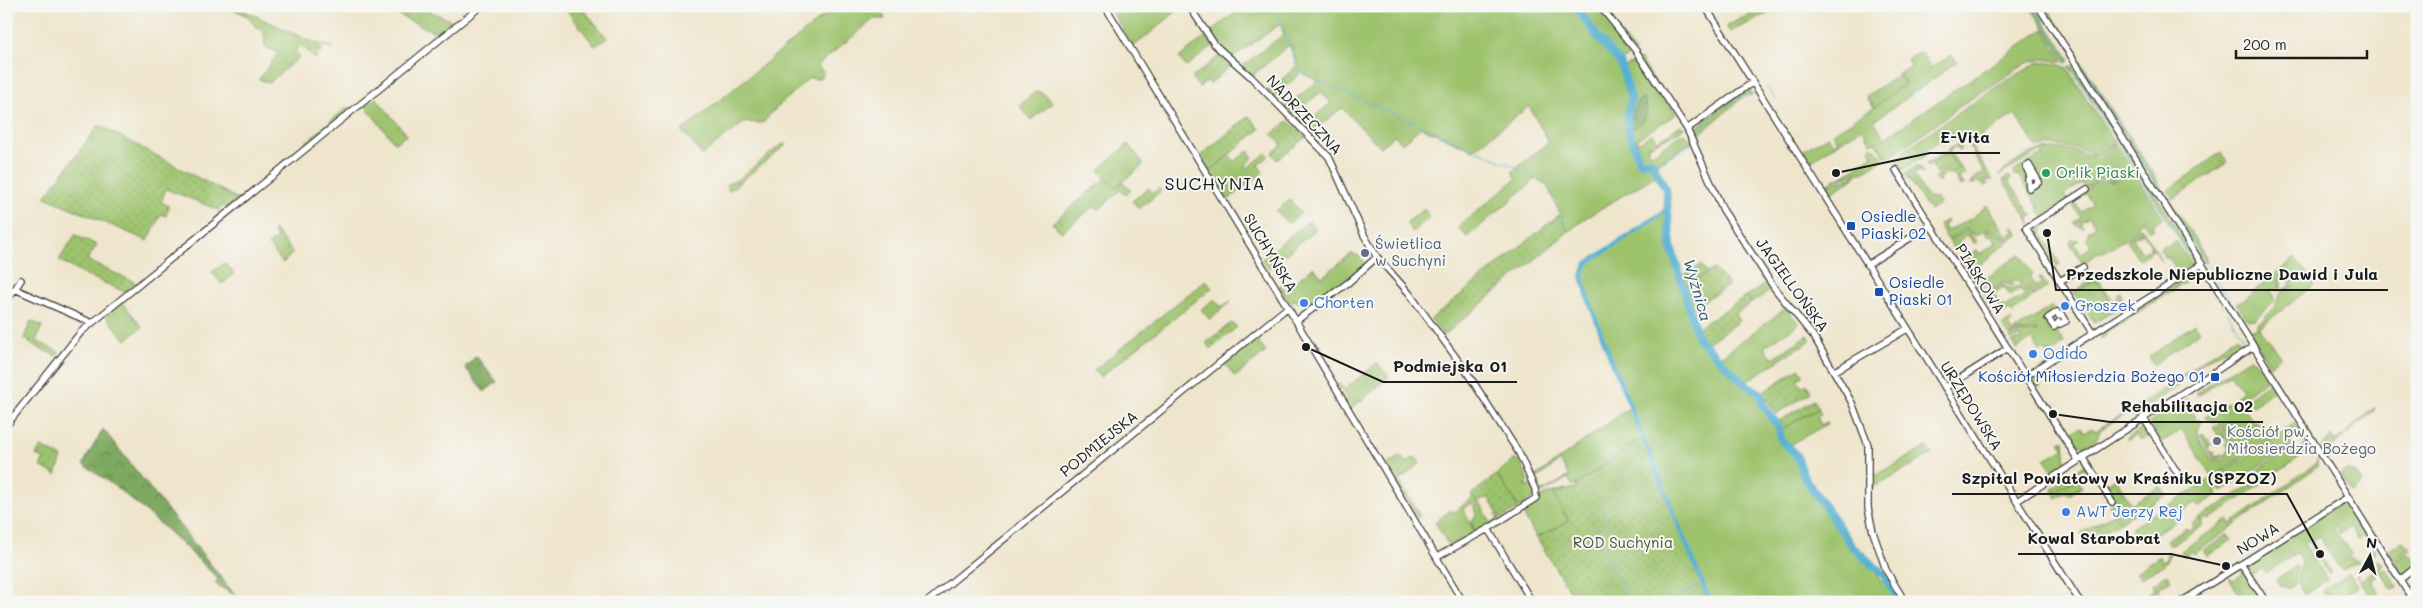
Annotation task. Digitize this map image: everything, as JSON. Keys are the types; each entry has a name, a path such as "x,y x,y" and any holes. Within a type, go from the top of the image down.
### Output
{"street":[{"path":"6,426 76,337 481,6"},
{"name":"SUCHYŃSKA","path":"1105,6 1437,557"},
{"name":"NADRZECZNA","path":"1188,6 1215,45 1251,78 1329,157 1364,235 1376,257 1396,277 1468,374 1519,453 1537,496 1488,529"},
{"name":"JAGIELLOŃSKA","path":"1600,6 1636,51 1688,129 1723,210 1775,289 1814,337 1852,403 1866,440 1869,457 1868,504 1873,532 1886,570 1905,602"},
{"name":"URZĘDOWSKA","path":"1705,6 1826,199 1830,211 1867,265 2080,602"},
{"path":"2038,6 2062,41 2414,602"},
{"path":"1688,129 1753,82"},
{"name":"PIASKOWA","path":"1896,170 1933,225 2026,376 2080,458 2112,502"},
{"path":"2087,189 2027,230 2093,334"},
{"path":"1867,265 1933,225"},
{"path":"1296,321 1349,282 1376,257"},
{"path":"2026,376 2202,264"},
{"path":"2060,281 2083,267"},
{"path":"6,302 21,280"},
{"path":"15,289 92,323"},
{"name":"PODMIEJSKA","path":"927,602 1288,307"},
{"path":"1835,371 1907,329"},
{"path":"2016,501 2254,346"},
{"path":"1945,388 2008,348"},
{"path":"2143,418 2178,474"},
{"name":"NOWA","path":"2181,602 2348,496"},
{"path":"1464,602 1437,557 1488,529 1532,602"},
{"path":"2241,564 2266,602"},
{"path":"2400,580 2417,566"}],"green space":[{"path":"226,6 234,6 310,41 334,48 319,45 318,48 323,49 315,59 301,45 295,51 300,56 269,83 259,79 278,53 265,47 264,32 256,27 249,17"},
{"path":"392,6 417,6 455,22 467,14 441,35 390,11"},
{"path":"581,6 607,38 595,46 564,7"},
{"path":"836,6 888,6 882,11 885,19 874,19 819,64 818,66 824,73 819,79 809,78 770,114 764,122 742,124 702,155 682,131"},
{"path":"1108,6 1118,6 1116,8 1119,11 1124,11 1145,6 1160,9 1164,6 1183,6 1133,47"},
{"path":"1244,6 1599,6 1635,52 1621,61 1623,68 1640,59 1676,114 1637,139 1638,143 1652,134 1657,141 1681,125 1684,127 1680,131 1647,147 1651,155 1684,133 1692,142 1655,164 1660,173 1587,217 1568,232 1547,185 1536,179 1467,237 1458,227 1517,178 1512,172 1549,142 1529,106 1473,150 1421,127 1402,143 1395,135 1380,147 1342,108 1310,133 1302,127 1331,103 1321,92 1291,116 1283,109 1318,81 1301,73 1273,97 1268,91 1297,66 1290,44 1252,76 1242,66 1284,34 1280,24 1232,58 1222,50 1209,33"},
{"path":"1767,6 1783,6 1730,32 1726,26"},
{"path":"2029,6 2034,6 2069,58 2069,62 2066,63"},
{"path":"2041,6 2046,6 2079,56 2078,59"},
{"path":"2044,29 2063,62 2042,59 2027,63 1969,100 1891,156 1886,158 1876,142 1871,143 1862,128 1810,161 1803,150 1828,136 1833,144 1838,142 1833,133 1874,107 1904,84 1898,74 1911,67 1907,60 1921,52 1931,68 1952,55 1957,62 1874,121 1885,138"},
{"path":"1206,36 1213,46 1186,67 1179,58"},
{"path":"1220,55 1232,64 1210,84 1207,81 1199,87 1192,78"},
{"path":"2039,62 2057,64 2067,68 2115,143 2100,153 2093,155 2079,149 2054,145 2037,148 2015,114 1969,143 1993,180 1985,180 1988,184 1985,186 1979,182 1970,185 1978,174 1980,176 1984,173 1966,140 1963,142 1961,139 1963,137 1961,134 1943,144 1941,141 1923,153 1925,156 1902,170 1898,168 1897,159 1907,148 1996,87"},
{"path":"2081,62 2198,244 2206,257 2205,263 2079,63"},
{"path":"2072,66 2077,69 2198,265 2196,266 2079,79 2069,67"},
{"path":"1899,75 1905,84 1874,107 1866,96"},
{"path":"1748,88 1752,95 1744,96 1694,139 1692,134 1705,119"},
{"path":"1037,91 1043,93 1052,103 1031,120 1019,105"},
{"path":"376,98 407,135 395,143 365,106"},
{"path":"1643,98 1646,107 1645,116 1637,127 1632,129 1630,123 1636,103"},
{"path":"347,107 350,110 260,182"},
{"path":"1249,116 1260,129 1210,171 1200,156"},
{"path":"1288,121 1306,137 1277,160 1272,153 1282,145 1272,134"},
{"path":"99,125 238,199 227,208 222,206 219,210 166,189 161,202 169,206 166,216 161,214 148,241 45,197"},
{"path":"787,144 729,191 727,184 737,180 781,145"},
{"path":"1128,144 1144,164 1115,188 1099,170"},
{"path":"1958,144 1961,149 1959,151 1956,146 1949,151 1965,174 1959,178 1962,184 1965,184 1960,186 1953,173 1950,175 1948,173 1939,178 1940,181 1937,181 1934,178 1938,175 1931,164 1927,167 1926,164"},
{"path":"2116,144 2131,167 2113,180 2097,179 2086,188 2082,183 2064,195 2067,201 2043,216 2038,211 2040,209 2018,175 2015,176 2013,172 2043,154 2042,151 1999,175 2016,162 2043,150 2063,149 2096,157"},
{"path":"1873,146 1884,159 1861,173 1848,175 1825,185 1853,170 1873,155 1869,148"},
{"path":"1248,151 1253,158 1246,165 1248,168 1266,153 1269,156 1258,165 1263,172 1228,200 1210,171 1229,155 1235,161"},
{"path":"2221,152 2228,162 2173,199 2168,190"},
{"path":"1948,154 1959,169 1950,175 1948,173 1939,178 1931,164"},
{"path":"1918,166 1924,173 1922,174 1920,171 1913,174 1928,199 1931,197 1933,200 1936,198 1940,203 1930,211 1905,174"},
{"path":"2132,169 2163,218 2152,225 2154,229 2150,231 2143,221 2136,225 2138,228 2141,227 2162,261 2141,230 2100,254 2098,252 2083,264 2070,244 2071,240 2079,240 2074,244 2082,253 2091,247 2087,240 2088,231 2096,227 2089,217 2080,222 2083,227 2075,225 2075,222 2081,218 2071,202 2078,197 2080,199 2075,202 2082,212 2093,204 2087,194 2080,196 2095,182 2114,181"},
{"path":"1857,175 1831,194 1826,186"},
{"path":"2009,176 2011,178 2009,181 2031,215 2034,215 2029,218 2031,224 2003,180"},
{"path":"1106,178 1115,188 1123,182 1131,190 1125,195 1120,190 1099,210 1095,206 1061,232 1052,223"},
{"path":"1149,188 1153,193 1159,188 1161,191 1139,209 1132,201"},
{"path":"1290,200 1301,213 1288,224 1276,211"},
{"path":"1987,205 2007,236 2014,232 2012,228 2014,227 2019,235 2010,240 1989,228 1975,236 1967,228 1948,240 1939,225 1946,220 1947,222 1943,225 1947,231 1972,218"},
{"path":"1424,209 1430,217 1413,232 1406,223"},
{"path":"1666,210 1670,248 1697,339 1755,397 1777,427 1781,441 1796,456 1803,477 1853,548 1875,567 1880,582 1885,580 1899,602 1711,602 1644,437 1576,485 1572,485 1568,478 1540,494 1542,490 1544,491 1569,476 1560,461 1536,479 1541,487 1537,489 1530,475 1534,473 1536,476 1632,406 1610,357 1588,298 1582,276 1586,264"},
{"path":"1560,214 1568,232 1443,336 1431,319"},
{"path":"1309,221 1316,229 1268,269 1262,259"},
{"path":"2040,222 2044,224 2042,234 2060,264 2057,266 2052,258 2049,260 2046,256 2049,254 2035,232 2032,233 2030,230"},
{"path":"275,230 293,253 283,263 268,245 277,238 273,232"},
{"path":"1967,230 1977,242 1975,244 1967,235 1960,241 1962,245 1954,250 1949,241"},
{"path":"1989,230 2009,241 1975,269 1961,248 1963,247 1969,254 1977,250 1979,254 1994,245 1996,241 1992,235 1988,237 1985,232"},
{"path":"2141,232 2142,234 2133,238 2142,253 2150,249 2150,245 2153,251 2139,259 2126,241"},
{"path":"75,235 97,245 87,260 136,283 125,292 79,272 59,260"},
{"path":"2176,241 2194,267 2188,267 2176,275 2178,271 2168,257 2165,259 2160,249 2164,244 2166,247"},
{"path":"1352,253 1355,256 1357,254 1367,265 1313,306 1310,300 1308,301 1306,298 1298,303 1295,300 1291,302 1287,300 1279,287 1281,285 1285,290 1313,267 1322,277"},
{"path":"2020,254 2033,274 2030,276 2036,287 2042,283 2039,278 2041,276 2048,287 2037,294 2020,284 2021,282 2009,281 2014,286 2003,283 1989,292 1987,284 1982,286 1982,293 1971,276 1978,270 1981,273 1977,276 1981,282"},
{"path":"2295,258 2315,284 2259,328 2281,356 2270,365 2248,333 2248,330 2257,328 2257,323 2267,319 2265,316 2273,310 2283,290 2291,285 2287,278 2282,280 2280,278 2285,275 2289,276 2294,283 2290,275 2287,274 2280,276 2279,279 2281,281 2281,288 2278,283 2281,289 2270,292 2274,295 2275,300 2256,319 2248,320 2236,303 2245,299"},
{"path":"225,263 234,274 222,284 212,272"},
{"path":"1701,265 1707,274 1685,287 1681,277"},
{"path":"1714,269 1729,285 1690,309 1685,287"},
{"path":"2196,271 2199,274 2106,332 2105,337 2102,339 2097,334"},
{"path":"1760,276 1764,276 1773,289 1751,303 1747,296 1765,284"},
{"path":"2097,277 2113,301 2119,297 2117,294 2120,292 2121,300 2115,304 2111,303 2098,282 2078,289"},
{"path":"1206,280 1212,288 1100,377 1094,370"},
{"path":"2094,281 2098,282 2111,302 2118,308 2094,323 2073,291 2081,289"},
{"path":"2003,285 2012,290 2019,286 2035,295 2012,313 2009,310 2003,314 1995,300 1997,299 2004,307 2025,295 2021,289 2010,296 2004,287 1994,293 1996,298 1988,303 1984,296"},
{"path":"1747,296 1751,303 1735,314 1739,321 1706,344 1699,337 1696,329"},
{"path":"1215,299 1221,307 1231,301 1210,320 1201,309"},
{"path":"122,302 142,327 126,340 106,316"},
{"path":"2052,306 2057,312 2048,318 2064,343 2051,355 2048,351 2049,357 2044,349 2040,351 2032,339 2017,349 2012,342 2021,339 2019,336 2011,340 2010,337 2017,333 2035,332 2036,334 2036,330 2016,332 2009,336 2002,326 2010,319 2012,322 2008,325 2013,332"},
{"path":"1786,308 1799,324 1764,347 1773,358 1808,335 1811,340 1745,382 1720,357"},
{"path":"31,321 42,326 36,341 59,352 56,356 29,343 31,341 24,338"},
{"path":"1231,323 1237,327 1211,349 1206,343"},
{"path":"2195,324 2200,331 2154,365 2149,357"},
{"path":"2237,336 2241,346 2235,350 2226,349 2199,365 2181,380 2179,385 2133,416 2125,414 2100,430 2097,439 2086,446 2072,442 2067,435 2081,427 2084,432 2092,428 2095,431 2153,396"},
{"path":"1254,337 1266,352 1235,377 1224,362"},
{"path":"2086,341 2090,342 2037,375 2036,380 2041,387 2038,388 2033,380 2033,374"},
{"path":"476,356 497,382 484,392 465,367"},
{"path":"2250,358 2255,361 2267,379 2244,396 2236,397 2242,390 2230,374 2198,395 2196,393"},
{"path":"1377,363 1389,377 1352,408 1338,384 1340,383 1344,390"},
{"path":"1799,368 1804,375 1797,380 1802,387 1807,384 1811,392 1776,414 1762,393"},
{"path":"2269,382 2274,390 2253,406 2249,402 2246,404 2246,399"},
{"path":"2186,399 2188,401 2186,403 2197,421 2201,420 2202,423 2197,429 2199,439 2211,459 2215,461 2228,457 2234,446 2218,422 2208,420 2206,416 2210,413 2213,418 2216,416 2214,411 2233,401 2241,405 2254,422 2256,421 2259,425 2263,423 2272,438 2212,477 2182,430 2161,442 2149,422"},
{"path":"1814,400 1819,408 1780,430 1777,422"},
{"path":"2375,407 2374,411 2325,453 2321,447 2332,436 2336,442"},
{"path":"1818,408 1821,414 1817,417 1821,425 1826,422 1827,424 1791,444 1785,441 1780,430"},
{"path":"2295,423 2300,432 2289,440 2292,444 2221,492 2219,489 2215,491 2217,495 2199,507 2196,503 2174,517 2176,521 2145,540 2143,536 2137,539 2131,528 2250,455"},
{"path":"2218,425 2232,448 2227,455 2217,459 2213,458 2200,435 2203,433 2211,445 2207,447 2211,453 2214,452 2215,457 2226,454 2229,448 2226,444 2228,442 2224,437 2220,439 2213,426"},
{"path":"2145,426 2151,435 2140,441 2136,435 2128,440 2126,438"},
{"path":"103,429 235,595 215,584 218,579 154,518 83,464"},
{"name":"ROD Suchynia","path":"1643,437 1709,602 1576,602 1537,538 1569,521 1553,493 1575,488 1576,485"},
{"path":"2304,437 2310,450 2209,520 2207,518 2202,522 2199,519 2262,477 2258,470 2291,447 2296,453 2306,445"},
{"path":"2064,440 2066,463 2056,469 2053,468 2054,471 2040,480 2052,471 2045,459 2064,448 2060,442"},
{"path":"41,447 62,457 56,475 40,466 44,459 36,455"},
{"path":"1927,447 1932,454 1870,489 1871,478"},
{"path":"1401,456 1407,463 1415,457 1420,463 1399,481 1420,516 1417,518 1386,466"},
{"path":"1515,459 1520,461 1529,481 1525,485 1526,487 1532,485 1535,496 1519,508 1497,474"},
{"path":"2317,463 2317,467 2194,554 2192,551 2184,556 2181,551 2228,520 2231,524"},
{"path":"2085,464 2090,471 2083,468 2075,474 2077,478 2053,493 2052,488"},
{"path":"2345,471 2355,472 2362,483 2351,492 2341,475"},
{"path":"1497,474 1519,508 1501,519 1488,497 1478,502 1471,495"},
{"path":"2077,478 2082,487 2069,495 2066,492 2056,498 2053,492"},
{"path":"2116,478 2131,504 2161,486 2166,495 2085,542 2081,533 2114,514 2109,505 2114,503 2103,486"},
{"path":"1566,489 1553,493 1569,521 1537,538 1521,511 1545,495"},
{"path":"1473,497 1478,502 1468,505 1463,509 1475,533 1449,546 1435,522 1451,510 1453,513"},
{"path":"1480,503 1491,523 1498,519 1496,514 1499,519 1476,533 1471,522 1476,515 1475,505"},
{"path":"2342,503 2346,506 2376,552 2373,553 2364,536 2358,539 2350,527 2340,533 2335,525 2333,527 2351,554 2348,557 2359,561 2343,570 2336,564 2319,536 2312,542 2329,571 2331,570 2329,575 2308,541 2304,544 2328,580 2305,595 2297,583 2302,563 2297,553 2266,573 2263,568 2254,574 2251,573 2246,564"},
{"path":"2199,519 2204,524 2170,546 2166,540 2186,528 2188,530 2193,527 2192,524"},
{"path":"2227,534 2232,540 2208,556 2204,551"},
{"path":"2403,541 2410,549 2394,561 2388,551"},
{"path":"2167,552 2170,552 2167,562 2159,568 2140,578 2135,573 2160,556 2163,561 2168,558"},
{"path":"2408,553 2417,561 2417,564 2403,575 2395,562"},
{"path":"2377,560 2380,560 2384,565 2379,568 2380,571 2386,568 2398,587 2392,589 2382,574 2371,579 2379,593 2372,598 2354,572 2361,580 2380,566"},
{"path":"2296,566 2298,568 2294,584 2288,588 2279,585 2276,581 2278,578"},
{"path":"2240,570 2242,570 2263,602 2243,602 2229,577 2234,580 2243,574"},
{"path":"2348,573 2358,586 2337,597 2340,602 2328,602 2327,595 2324,594 2328,592 2323,593 2324,589"},
{"path":"2167,574 2171,580 2157,589 2161,595 2150,602 2138,602 2155,588 2153,584"}],"waterway":[{"path":"1275,6 1299,72 1517,168 1547,185 1567,229"},
{"name":"Wyżnica","path":"1575,6 1600,40 1620,62 1631,98 1627,118 1628,130 1640,162 1651,161 1666,189 1671,246 1698,338 1745,384 1760,393 1763,405 1778,426 1782,441 1797,456 1804,477 1853,547 1883,574 1901,602"},
{"path":"2032,6 2058,43 2068,62"},
{"path":"2042,6 2077,58"},
{"path":"2080,62 2204,261"},
{"path":"2071,68 2195,263"},
{"path":"1766,87 1776,99"},
{"path":"1710,108 1739,88"},
{"path":"1695,138 1705,123 1719,110 1735,100 1752,94"},
{"path":"1654,166 1692,143"},
{"name":"Wyżnica","path":"1663,212 1667,209"},
{"path":"1659,215 1586,264 1582,276 1588,298 1610,357 1710,602"},
{"path":"2208,266 2231,303"},
{"path":"2200,270 2224,308"},
{"path":"2233,306 2246,326"},
{"path":"2227,312 2245,341"},
{"path":"2248,330 2262,352"},
{"path":"1348,415 1350,419"},
{"path":"1353,423 1362,438"},
{"path":"1364,442 1369,451"},
{"path":"1372,455 1378,466"},
{"path":"1386,478 1411,521"},
{"path":"1600,508 1609,523 1599,528 1595,533 1630,602"},
{"path":"1672,602 1698,585"}],"place":[{"name":"E-Vita","path":"1836,173"},
{"name":"Orlik Piaski","path":"2046,173"},
{"name":"Osiedle Piaski 02","path":"1851,226"},
{"name":"Przedszkole Niepubliczne Dawid i Jula","path":"2047,233"},
{"name":"Świetlica w Suchyni","path":"1365,253"},
{"name":"Osiedle Piaski 01","path":"1879,292"},
{"name":"Chorten","path":"1304,303"},
{"name":"Groszek","path":"2065,306"},
{"name":"Podmiejska 01","path":"1306,347"},
{"name":"Odido","path":"2033,354"},
{"name":"Kościół Miłosierdzia Bożego 01","path":"2215,377"},
{"name":"Rehabilitacja 02","path":"2053,414"},
{"name":"Kościół pw. Miłosierdzia Bożego","path":"2217,441"},
{"name":"AWT Jerzy Rej","path":"2066,512"},
{"name":"Szpital Powiatowy w Kraśniku (SPZOZ)","path":"2320,554"},
{"name":"Kowal Starobrat","path":"2226,566"}],"district":[{"name":"SUCHYNIA","path":"1215,184"}]}
